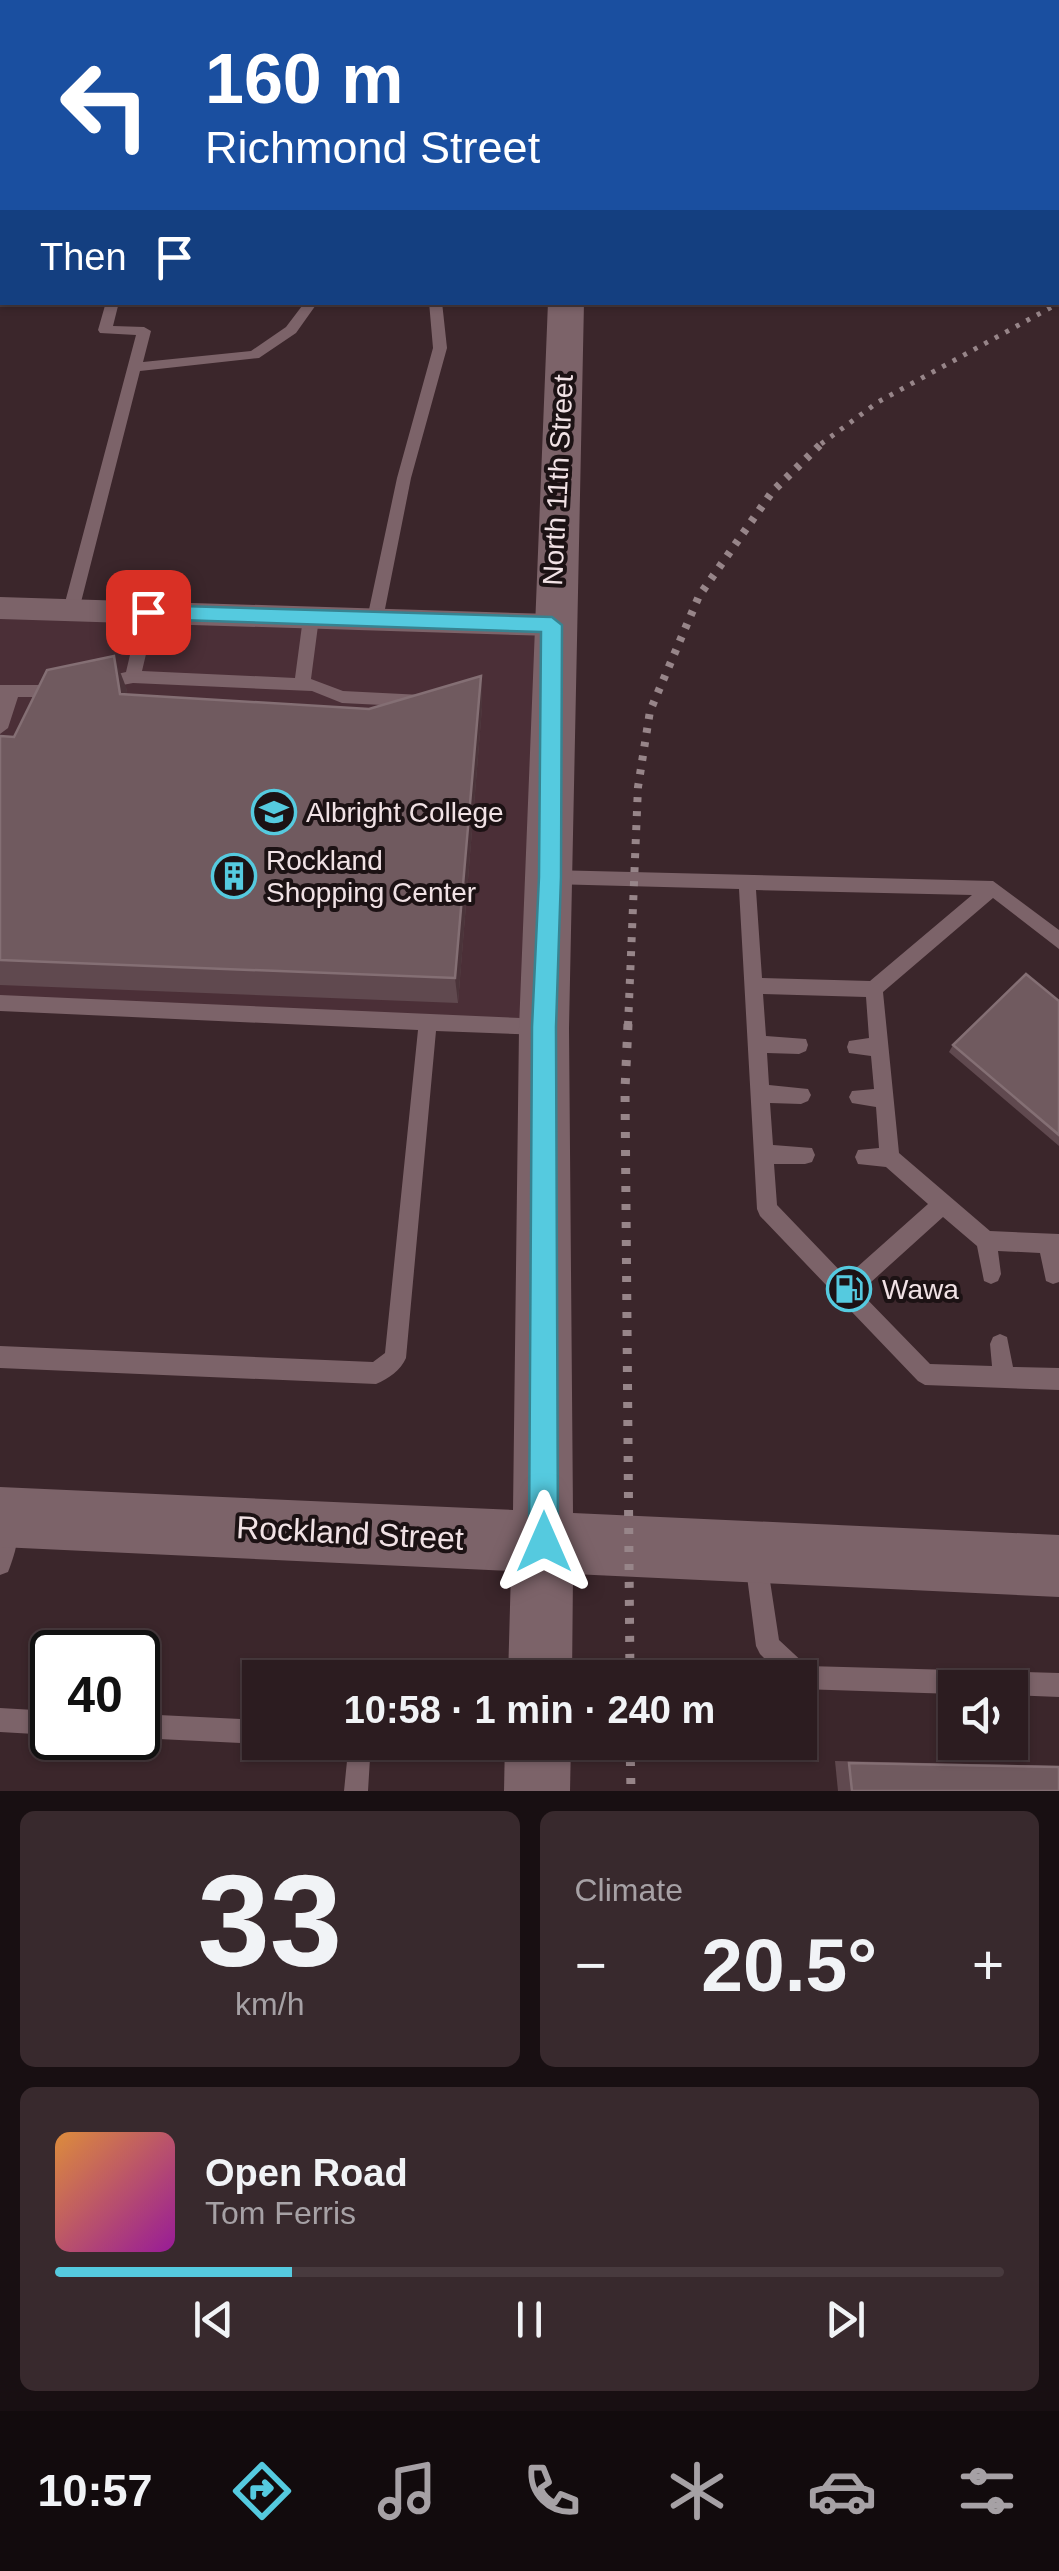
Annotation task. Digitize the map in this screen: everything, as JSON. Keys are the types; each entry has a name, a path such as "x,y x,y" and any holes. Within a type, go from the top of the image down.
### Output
{"street":[{"name":"North 11th Street","path":"541,1660 544,1027 550,877 552,625 566,305"},
{"path":"0,608 552,625"},
{"name":"Rockland Street","path":"3,1533 544,1542 1059,1566"},
{"path":"537,1791 538,1760"}],"lane":[{"path":"71,610 144,331 105,330 113,305"},
{"path":"134,367 254,355 291,330 310,305"},
{"path":"375,619 404,478 440,348 434,305"},
{"path":"134,677 148,612"},
{"path":"302,684 311,618"},
{"path":"0,728 6,691 78,687 134,677 302,684 342,697 432,702"},
{"path":"550,877 993,888 1059,940"},
{"path":"747,881 768,1208 925,1374 1059,1380"},
{"path":"754,986 874,990 993,888"},
{"path":"874,990 890,1158"},
{"path":"0,1003 544,1027"},
{"path":"0,1357 376,1373 395,1358 428,1022"},
{"path":"757,1044 798,1045"},
{"path":"856,1047 880,1047"},
{"path":"760,1094 800,1095"},
{"path":"859,1097 885,1098"},
{"path":"764,1154 805,1155"},
{"path":"865,1157 890,1158 986,1241 1053,1244 1053,1274"},
{"path":"846,1292 943,1204"},
{"path":"986,1241 990,1274"},
{"path":"1000,1344 1004,1377"},
{"path":"755,1552 768,1646 802,1678 1059,1685"},
{"path":"0,1720 30,1721"},
{"path":"160,1727 242,1731"},
{"path":"356,1791 359,1760"}],"shaded area":[{"name":"Albright College","path":"0,608 552,625 544,1027 0,999"}],"building":[{"name":"Rockland Shopping Center","path":"114,656 120,694 369,709 481,676 455,978 0,960 0,736 14,737 47,670"},
{"path":"1026,974 1059,1001 1059,1135 953,1045"},
{"path":"849,1763 1059,1767 1059,1791 852,1791"}],"railway":[{"path":"821,444 878,402 1055,305"},
{"path":"628,1026 638,787 650,711 699,596 772,492 824,441"},
{"path":"628,1024 625,1089 630,1660"},
{"path":"630,1760 631,1791"}],"place":[{"name":"Albright College","path":"274,812"},
{"name":"Rockland Shopping Center","path":"234,876"},
{"name":"Wawa","path":"849,1289"}],"route":[{"path":"148,612 552,625 550,877 544,1027 544,1542"}]}
